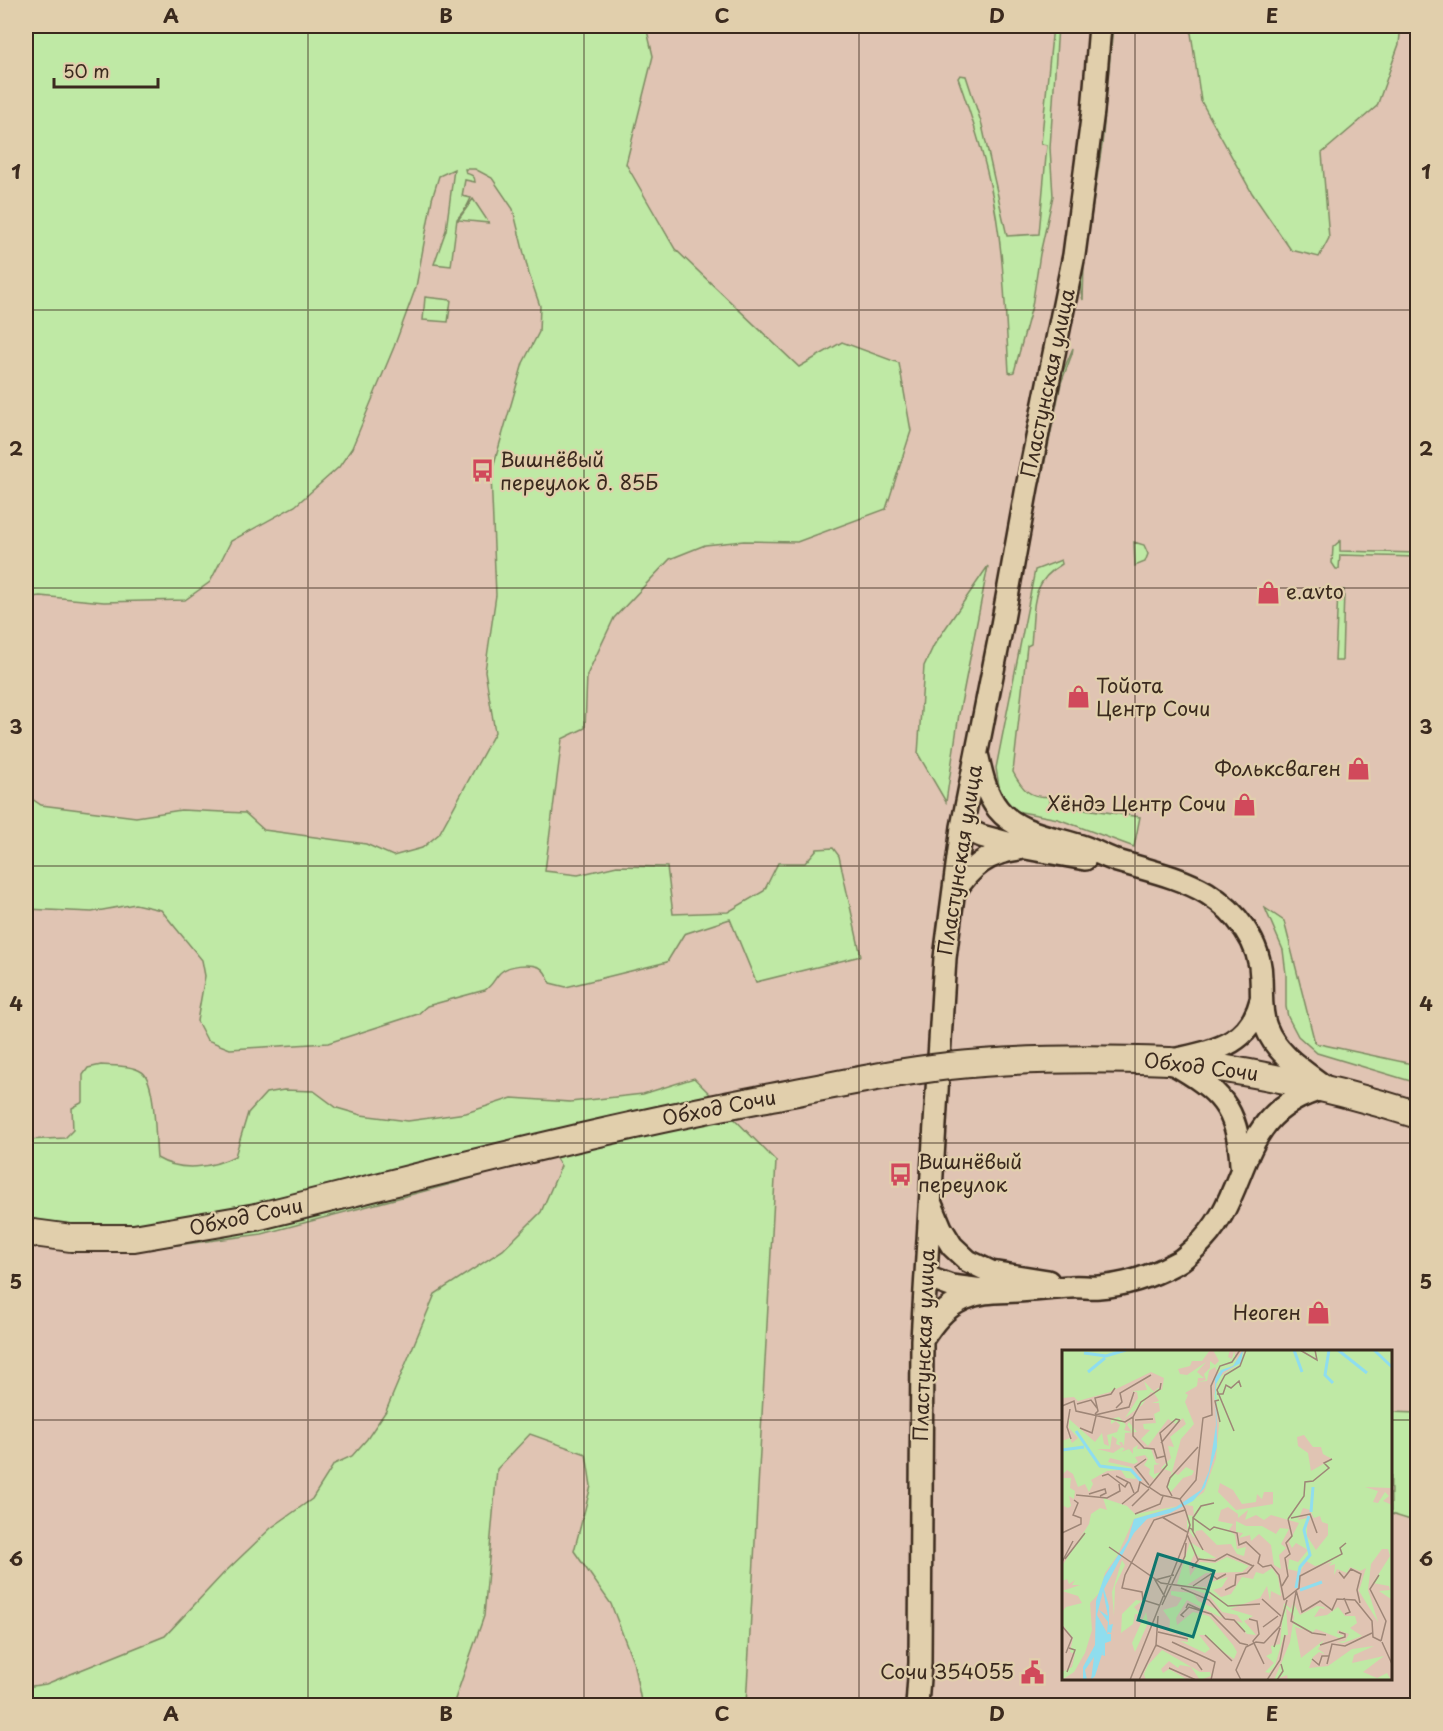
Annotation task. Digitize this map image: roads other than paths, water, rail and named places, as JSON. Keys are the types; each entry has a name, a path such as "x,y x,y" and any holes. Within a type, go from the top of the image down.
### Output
{"highway":[{"name":"Обход Сочи","path":"26,1232 71,1238 135,1238 196,1229 256,1217 524,1150 699,1111 948,1066 1025,1060 1096,1058 1169,1061 1274,1076 1326,1088 1418,1115"}],"main road":[{"name":"Пластунская улица","path":"917,1706 920,1652 922,1340 945,958 962,827 1028,480 1074,255 1094,111 1100,26"},
{"path":"977,752 988,795 999,811 1028,840"},
{"path":"962,827 984,825 1028,840 1085,847 1115,860 1149,869 1207,893 1239,920 1250,936 1258,955 1262,974 1262,1016 1271,1039 1294,1064 1326,1088"},
{"path":"953,893 967,873 984,860 1028,840"},
{"path":"1169,1061 1227,1046 1253,1023 1261,997"},
{"path":"1169,1061 1203,1081 1227,1107 1240,1142 1241,1167"},
{"path":"926,1277 1099,1287 1157,1274 1181,1261 1202,1242 1219,1221 1238,1180 1241,1167 1258,1134 1278,1111 1298,1098 1326,1088"},
{"path":"930,1201 941,1228 952,1246 990,1282"},
{"path":"922,1340 937,1318 951,1306 990,1282"}],"place":[{"name":"Вишнёвый переулок д. 85Б","path":"482,471"},
{"name":"e.avto","path":"1268,592"},
{"name":"Тойота Центр Сочи","path":"1078,697"},
{"name":"Фольксваген","path":"1359,769"},
{"name":"Хёндэ Центр Сочи","path":"1244,804"},
{"name":"Вишнёвый переулок","path":"900,1174"},
{"name":"Неоген","path":"1319,1313"},
{"name":"Сочи 354055","path":"1032,1672"}]}
